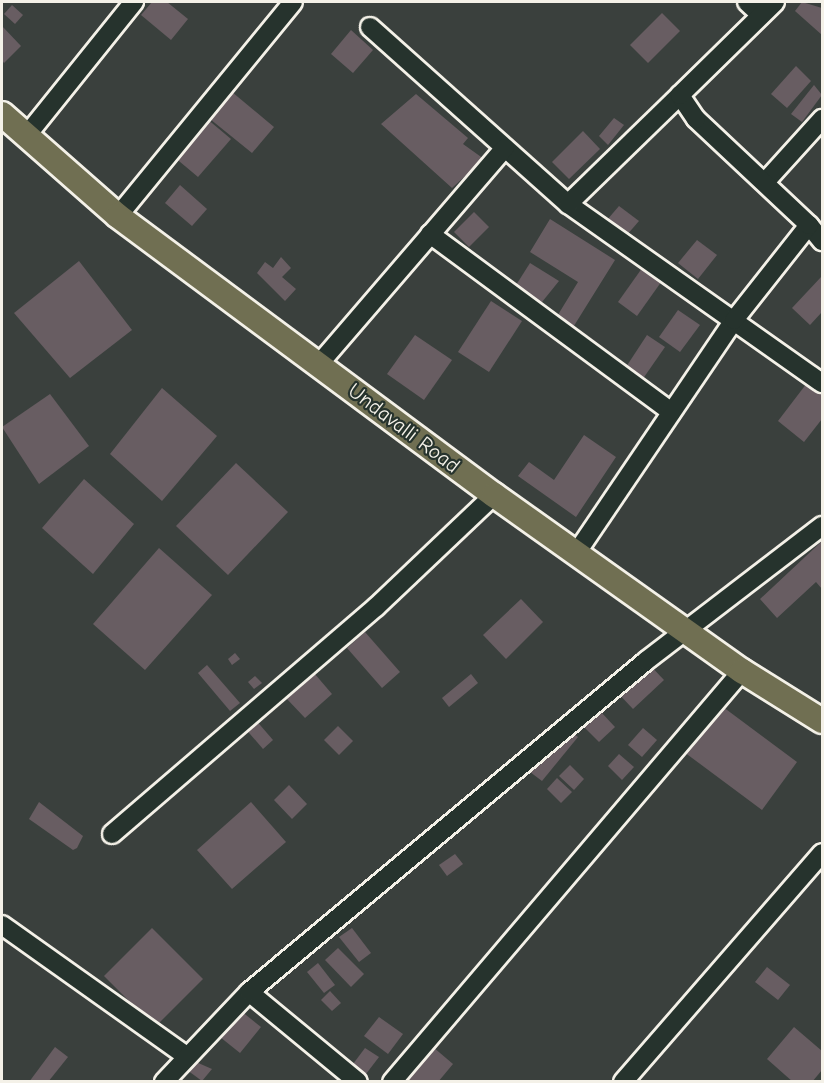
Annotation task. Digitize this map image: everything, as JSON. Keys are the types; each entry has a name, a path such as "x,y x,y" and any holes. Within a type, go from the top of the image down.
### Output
{"main road":[{"name":"Undavalli Road","path":"2,114 118,216 494,495 578,552 742,671 822,721"}],"street":[{"path":"27,135 134,2"},
{"path":"118,216 293,2"},
{"path":"747,2 761,15"},
{"path":"568,204 775,2"},
{"path":"370,27 568,204 822,383"},
{"path":"680,96 696,119 766,181 822,241"},
{"path":"766,181 822,119"},
{"path":"319,364 505,148"},
{"path":"578,552 734,320 809,225"},
{"path":"430,234 671,412"},
{"path":"112,834 376,607 494,495"},
{"path":"164,1082 186,1056 249,992 687,631 822,526"},
{"path":"392,1082 742,671"},
{"path":"623,1082 822,853"},
{"path":"2,924 186,1056"},
{"path":"249,992 358,1082"}],"building":[{"path":"152,2 167,2 188,19 171,40 141,15"},
{"path":"802,2 822,8 822,35 795,11"},
{"path":"12,5 23,15 15,24 4,14"},
{"path":"662,13 680,31 648,63 630,45"},
{"path":"2,26 21,46 4,63 2,60"},
{"path":"351,30 373,50 353,73 331,54"},
{"path":"796,66 811,81 787,108 771,94"},
{"path":"814,85 822,95 802,122 791,114"},
{"path":"232,92 274,127 252,153 210,119"},
{"path":"416,94 468,138 463,144 484,159 452,188 381,124"},
{"path":"206,118 231,139 198,177 173,156"},
{"path":"614,118 624,125 608,145 599,136"},
{"path":"583,131 600,149 569,179 552,162"},
{"path":"180,185 207,209 192,226 165,203"},
{"path":"619,206 639,221 626,236 601,227"},
{"path":"474,212 489,227 469,247 454,232"},
{"path":"550,219 615,260 572,329 556,318 578,282 530,252"},
{"path":"697,240 717,255 698,279 678,263"},
{"path":"281,257 291,268 282,277 296,289 285,301 257,273 265,262 273,268"},
{"path":"79,261 132,330 70,378 14,313"},
{"path":"530,263 559,281 538,307 511,293"},
{"path":"645,264 664,278 637,316 618,302"},
{"path":"822,276 822,312 810,325 792,308"},
{"path":"491,301 522,321 489,372 458,352"},
{"path":"678,310 700,325 680,352 659,337"},
{"path":"415,335 452,360 424,400 387,374"},
{"path":"647,335 665,347 640,383 624,370"},
{"path":"807,383 822,395 822,419 804,442 778,421"},
{"path":"162,388 217,436 162,501 110,454"},
{"path":"50,394 89,446 39,484 2,427"},
{"path":"584,435 616,457 576,517 518,476 529,462 554,480"},
{"path":"236,463 288,512 228,575 176,526"},
{"path":"84,479 134,524 93,574 42,528"},
{"path":"821,542 822,589 816,582 777,618 760,599"},
{"path":"159,548 212,595 145,670 93,624"},
{"path":"521,599 543,622 506,659 483,635"},
{"path":"365,632 400,672 382,688 347,648"},
{"path":"235,653 240,659 232,665 228,659"},
{"path":"646,661 664,680 633,709 615,690"},
{"path":"207,665 240,703 230,711 198,673"},
{"path":"314,673 332,694 305,718 286,698"},
{"path":"471,674 478,683 449,707 442,698"},
{"path":"255,676 262,683 254,689 248,682"},
{"path":"715,701 797,762 762,810 680,749"},
{"path":"601,712 615,727 599,742 584,727"},
{"path":"254,718 273,740 263,749 244,727"},
{"path":"338,726 353,741 339,755 324,740"},
{"path":"566,728 578,737 542,781 530,772"},
{"path":"643,728 657,740 642,757 628,745"},
{"path":"619,754 634,767 622,780 608,766"},
{"path":"570,765 584,779 574,790 559,776"},
{"path":"557,778 572,792 561,803 547,789"},
{"path":"289,785 307,804 292,819 274,800"},
{"path":"39,802 83,836 77,848 73,850 29,819"},
{"path":"251,802 286,842 232,889 197,850"},
{"path":"455,854 463,864 447,876 439,865"},
{"path":"152,928 203,979 155,1027 104,976"},
{"path":"352,928 371,953 359,962 339,937"},
{"path":"338,948 364,974 351,987 325,960"},
{"path":"318,963 335,985 324,993 307,972"},
{"path":"767,967 790,985 778,1000 755,982"},
{"path":"330,991 341,1003 332,1011 321,1000"},
{"path":"241,1011 261,1027 240,1053 220,1037"},
{"path":"379,1017 403,1034 388,1054 364,1036"},
{"path":"794,1027 822,1051 822,1070 812,1082 793,1082 767,1059"},
{"path":"55,1047 68,1057 48,1082 29,1082"},
{"path":"433,1047 453,1064 438,1082 410,1082 406,1078"},
{"path":"365,1048 379,1057 366,1074 353,1064"},
{"path":"196,1062 212,1069 202,1081 187,1070"}]}
